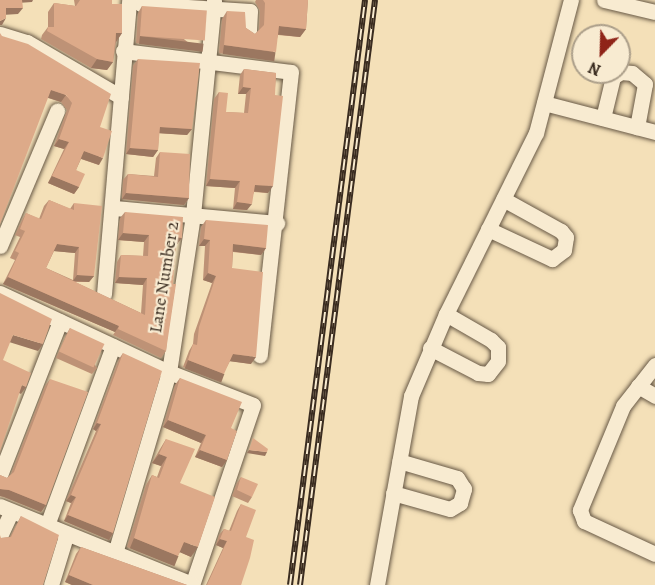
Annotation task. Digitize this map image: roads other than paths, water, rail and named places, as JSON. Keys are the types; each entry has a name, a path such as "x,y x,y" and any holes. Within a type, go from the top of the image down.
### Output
{"street":[{"path":"104,294 114,208 123,51 129,0"},
{"path":"136,0 141,4 214,4 250,11 249,32"},
{"path":"377,585 411,396 446,314 536,133 571,0"},
{"path":"604,0 655,12"},
{"name":"Lane Number 2","path":"115,553 169,372 193,215 206,62 214,4"},
{"path":"0,34 27,42 121,97"},
{"path":"123,51 291,72 277,223 260,355"},
{"path":"603,118 613,77 621,72 632,73 645,84 637,127"},
{"path":"544,103 655,132"},
{"path":"0,246 57,111"},
{"path":"488,229 552,259 564,250 566,237 561,231 503,199"},
{"path":"114,208 277,223"},
{"path":"0,293 169,372 253,405 192,584 46,528 5,509 0,536"},
{"path":"430,348 478,373 488,374 498,361 498,347 491,340 446,314"},
{"path":"0,475 60,321"},
{"path":"46,528 112,346"},
{"path":"655,365 622,406 598,459 580,516 584,521 655,554"},
{"path":"638,386 655,396"},
{"path":"393,493 450,509 460,503 465,489 458,478 399,461"},
{"path":"51,585 66,536"}],"railway":[{"path":"290,585 365,0"},
{"path":"300,585 375,0"}]}
